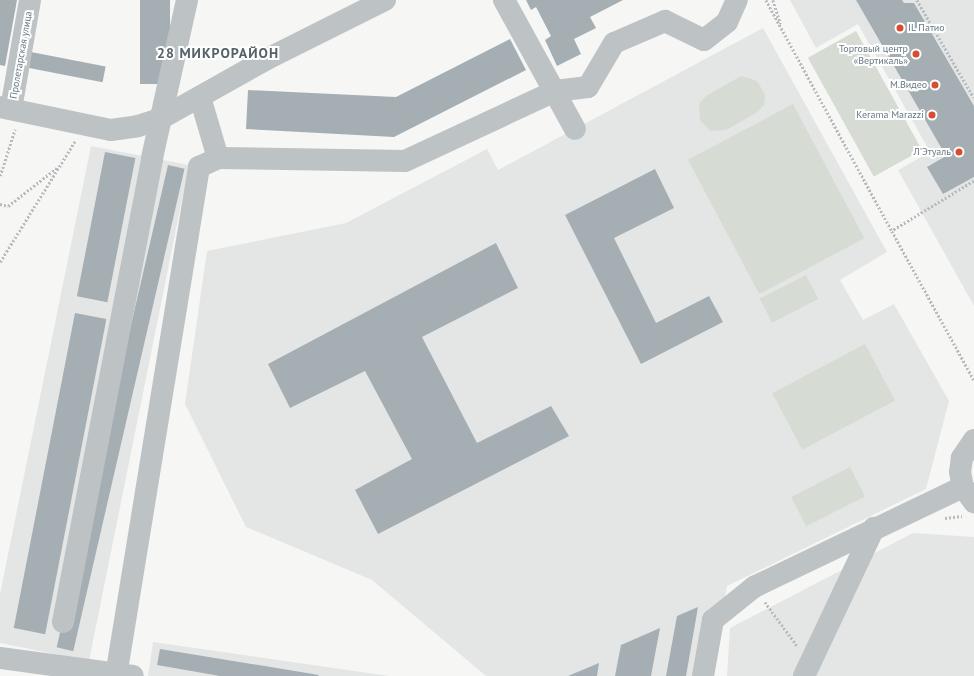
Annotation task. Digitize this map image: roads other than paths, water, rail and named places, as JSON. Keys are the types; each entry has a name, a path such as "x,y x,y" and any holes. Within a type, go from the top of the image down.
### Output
{"street":[{"name":"Пролетарская улица","path":"11,109 30,0"},
{"path":"62,622 160,119 187,0"},
{"path":"11,109 111,130 138,126 160,119 267,59 385,0"},
{"path":"504,0 575,129"},
{"path":"0,658 122,675 199,167 218,158 404,161 555,91 588,87 614,43 665,21 704,40 726,22 737,0"},
{"path":"200,97 218,158"},
{"path":"702,676 713,620 754,587 874,528 968,502 960,472 962,458 974,440"},
{"path":"807,670 874,528"}],"place":[{"name":"IL Патио","path":"900,28"},
{"name":"Торговый центр «Вертикаль»","path":"916,54"},
{"name":"М.Видео","path":"935,85"},
{"name":"Kerama Marazzi","path":"932,115"},
{"name":"Л'Этуаль","path":"959,152"}],"district":[{"name":"28 МИКРОРАЙОН","path":"218,53"}]}
